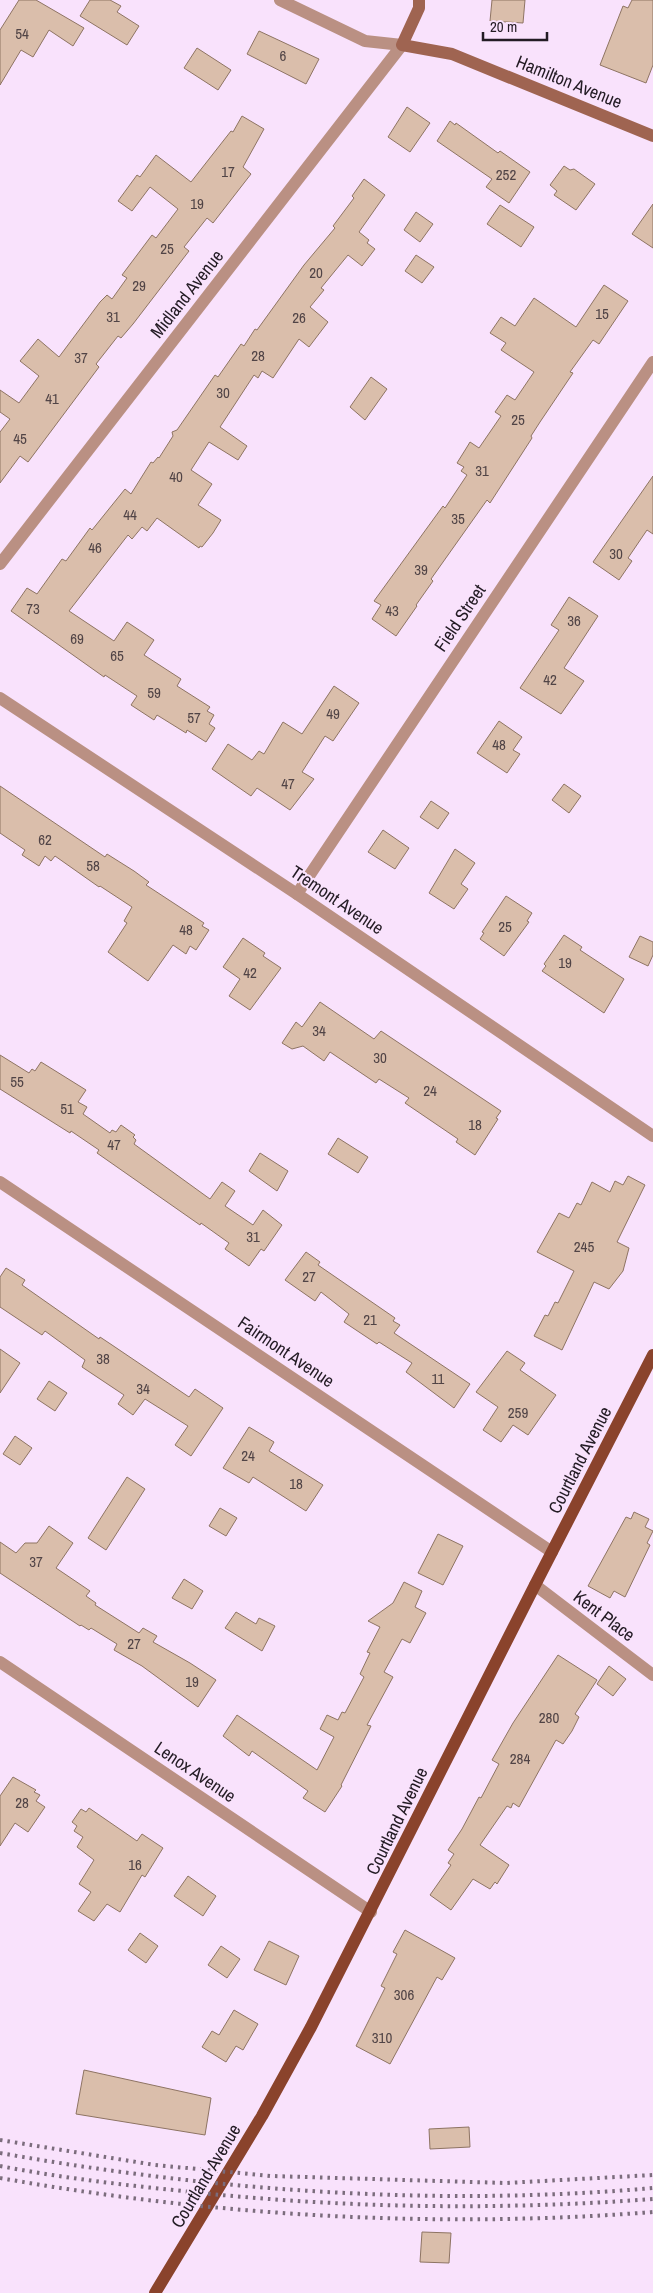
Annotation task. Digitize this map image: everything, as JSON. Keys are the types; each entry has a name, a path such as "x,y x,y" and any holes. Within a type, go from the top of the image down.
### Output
{"main road":[{"name":"Courtland Avenue","path":"155,2293 263,2114 312,2027 653,1355"}],"street":[{"path":"280,0 366,41 402,45 419,8 420,0"},
{"name":"Hamilton Avenue","path":"402,45 452,54 653,136"},
{"name":"Midland Avenue","path":"0,564 402,45"},
{"name":"Field Street","path":"297,894 653,362"},
{"name":"Tremont Avenue","path":"0,698 297,894 653,1136"},
{"name":"Fairmont Avenue","path":"0,1182 552,1552"},
{"name":"Kent Place","path":"535,1585 653,1675"},
{"name":"Lenox Avenue","path":"0,1662 371,1912"}],"building":[{"path":"19,0 36,0 84,28 73,46 49,30 33,57 21,50 0,85 0,30"},
{"path":"90,0 110,0 121,6 117,12 139,26 127,45 80,16"},
{"path":"492,0 525,0 523,23 490,21"},
{"path":"632,0 653,0 653,65 646,83 600,65 623,6 628,8"},
{"path":"259,31 319,59 306,84 247,54"},
{"path":"197,48 231,70 218,90 184,68"},
{"path":"407,107 430,123 410,152 388,137"},
{"path":"242,116 264,129 243,167 251,174 213,223 207,218 184,247 189,251 133,324 121,338 118,336 96,364 99,367 28,462 20,456 0,483 0,432 10,419 0,412 0,390 19,403 39,376 20,361 38,339 59,357 100,302 107,295 112,299 127,278 122,275 152,235 156,238 178,209 150,187 132,211 118,201 137,175 140,177 156,155 191,182 231,131 233,132"},
{"path":"450,121 455,125 456,123 498,153 500,151 530,172 509,203 486,187 492,179 437,141"},
{"path":"564,166 570,170 574,169 595,184 576,210 554,195 557,191 550,185"},
{"path":"364,179 385,195 359,232 369,240 367,243 375,249 362,266 348,255 321,288 324,290 310,307 328,322 309,347 299,339 273,378 262,371 258,378 254,375 220,427 247,446 238,460 209,442 191,470 212,484 198,505 221,520 213,533 202,547 200,546 199,548 157,518 147,531 142,527 132,539 128,535 69,611 114,641 127,622 154,640 144,655 181,679 177,686 210,707 207,711 214,715 209,724 215,728 206,742 187,730 186,733 157,715 154,720 131,705 137,696 105,675 104,677 11,611 27,588 37,594 62,559 66,561 90,528 92,530 125,489 131,494 151,462 153,463 159,458 173,436 172,432 177,430 215,375 218,377 241,344 244,346 304,265 335,228 333,226 354,198 352,196"},
{"path":"653,204 653,248 632,234"},
{"path":"500,205 534,227 521,247 487,224"},
{"path":"416,212 433,224 420,242 404,230"},
{"path":"416,255 434,267 422,283 405,271"},
{"path":"604,285 628,301 599,344 593,340 570,372 573,373 490,503 487,500 431,579 433,581 396,636 372,619 381,605 374,601 443,506 445,508 467,475 461,471 464,467 457,463 470,442 479,448 501,416 495,412 507,395 515,400 534,372 501,350 506,343 490,333 501,317 515,326 534,298 576,327"},
{"path":"371,377 387,389 365,420 350,407"},
{"path":"653,476 653,534 647,530 628,558 632,561 619,580 593,562"},
{"path":"569,597 598,616 564,668 584,681 561,714 520,688 559,630 551,625"},
{"path":"334,686 359,703 333,741 325,736 302,772 314,779 290,810 257,788 251,796 212,769 228,744 252,760 259,751 264,754 283,722 302,734"},
{"path":"499,721 522,737 513,750 520,754 507,773 477,753"},
{"path":"564,784 581,796 569,813 552,800"},
{"path":"0,786 105,857 107,854 134,871 149,882 146,885 204,923 202,926 209,930 196,950 190,946 186,954 173,945 148,981 108,952 127,923 124,921 132,907 99,887 55,856 51,861 45,856 39,866 22,855 25,850 0,833"},
{"path":"431,801 449,813 438,829 420,817"},
{"path":"383,830 409,848 395,869 368,852"},
{"path":"455,849 475,863 461,884 468,889 454,909 429,893"},
{"path":"506,896 532,913 527,921 529,922 504,956 480,939 484,933 482,932"},
{"path":"564,935 582,947 580,950 624,979 604,1013 542,971 546,966 544,964"},
{"path":"640,936 653,942 653,955 648,966 629,957"},
{"path":"243,938 265,953 263,956 281,968 250,1010 229,996 240,979 223,967"},
{"path":"320,1002 374,1039 381,1031 501,1111 475,1155 456,1142 458,1139 405,1103 409,1098 379,1079 376,1083 330,1052 324,1061 303,1046 292,1049 282,1043 296,1022 302,1027"},
{"path":"0,1055 29,1073 32,1069 35,1071 41,1062 86,1090 78,1102 87,1107 83,1114 110,1133 112,1130 116,1132 121,1125 135,1135 133,1137 136,1140 134,1144 210,1199 222,1182 235,1191 225,1206 253,1225 263,1210 282,1225 264,1251 261,1249 249,1266 225,1249 229,1243 97,1153 99,1150 0,1089"},
{"path":"338,1138 368,1157 358,1173 328,1154"},
{"path":"260,1153 288,1171 277,1191 249,1171"},
{"path":"628,1176 645,1185 617,1242 629,1248 623,1271 609,1289 594,1282 562,1350 534,1336 545,1315 548,1316 555,1302 558,1303 574,1271 537,1252 559,1213 569,1218 577,1203 581,1205 592,1182 610,1192 615,1181 623,1185"},
{"path":"306,1252 320,1262 318,1265 395,1318 393,1321 400,1325 394,1333 470,1384 454,1408 406,1372 412,1363 379,1342 377,1344 344,1322 349,1314 321,1292 315,1301 285,1280"},
{"path":"6,1268 25,1280 22,1285 99,1339 100,1337 189,1397 195,1389 223,1408 191,1456 175,1445 188,1426 145,1399 133,1415 118,1404 124,1395 82,1367 85,1360 45,1331 42,1335 0,1307 0,1277"},
{"path":"0,1349 20,1363 0,1393"},
{"path":"507,1351 525,1363 520,1370 556,1395 528,1435 513,1425 501,1442 483,1430 498,1407 476,1392"},
{"path":"49,1381 67,1393 55,1411 37,1399"},
{"path":"249,1427 274,1442 269,1451 323,1485 306,1511 253,1477 249,1483 223,1468"},
{"path":"15,1436 32,1448 20,1465 3,1454"},
{"path":"127,1477 145,1489 106,1550 88,1538"},
{"path":"220,1508 237,1518 226,1536 209,1526"},
{"path":"634,1512 649,1519 645,1527 653,1531 647,1543 650,1545 625,1597 614,1591 610,1598 588,1586 626,1517 631,1519"},
{"path":"49,1526 73,1543 56,1568 90,1591 86,1596 96,1603 95,1605 139,1633 143,1628 157,1636 153,1642 216,1680 198,1707 142,1666 114,1650 117,1644 91,1628 89,1630 80,1626 0,1573 0,1542 16,1553 25,1543 37,1543"},
{"path":"438,1534 463,1546 443,1585 418,1573"},
{"path":"184,1579 203,1591 192,1609 172,1598"},
{"path":"404,1582 422,1591 415,1607 426,1613 410,1643 402,1639 384,1672 393,1677 367,1725 371,1726 342,1786 325,1812 303,1798 308,1791 252,1751 249,1756 223,1736 237,1715 317,1770 334,1737 320,1729 327,1715 338,1720 342,1712 345,1713 364,1677 360,1674 370,1653 367,1652 380,1627 368,1621 393,1603"},
{"path":"236,1612 256,1624 259,1618 275,1626 262,1651 225,1628"},
{"path":"558,1655 597,1680 575,1714 579,1717 572,1731 563,1744 556,1740 519,1807 513,1803 511,1808 507,1806 480,1845 509,1865 497,1884 495,1882 490,1889 473,1879 451,1910 430,1895 451,1865 448,1863 454,1854 448,1850 479,1797 481,1798 499,1764 492,1760 513,1723"},
{"path":"609,1666 626,1679 613,1696 597,1684"},
{"path":"13,1777 36,1790 34,1792 40,1795 36,1801 45,1807 28,1832 15,1823 0,1846 0,1796"},
{"path":"89,1808 137,1841 142,1834 163,1848 145,1877 142,1875 120,1912 107,1904 94,1921 78,1911 91,1892 79,1884 94,1860 77,1847 83,1837 74,1831 77,1826 72,1822 81,1809 86,1812"},
{"path":"188,1876 216,1896 203,1916 174,1896"},
{"path":"405,1930 455,1958 442,1980 437,1977 390,2064 356,2046 385,1988 381,1986 397,1954 393,1952"},
{"path":"140,1933 158,1946 146,1963 128,1950"},
{"path":"269,1941 299,1956 286,1985 254,1970"},
{"path":"221,1946 240,1959 227,1978 208,1965"},
{"path":"234,2010 258,2024 243,2050 236,2046 226,2062 202,2047 212,2031 219,2035"},
{"path":"84,2070 211,2098 205,2135 76,2114"},
{"path":"469,2127 470,2147 430,2149 429,2129"},
{"path":"422,2232 451,2233 449,2263 420,2262"}],"railway":[{"path":"0,2140 155,2165 271,2176 506,2183 653,2175"},
{"path":"0,2153 162,2177 325,2192 489,2196 571,2194 653,2188"},
{"path":"0,2166 108,2183 293,2201 413,2206 473,2206 593,2203 653,2199"},
{"path":"0,2178 162,2202 325,2216 489,2219 653,2212"}]}
